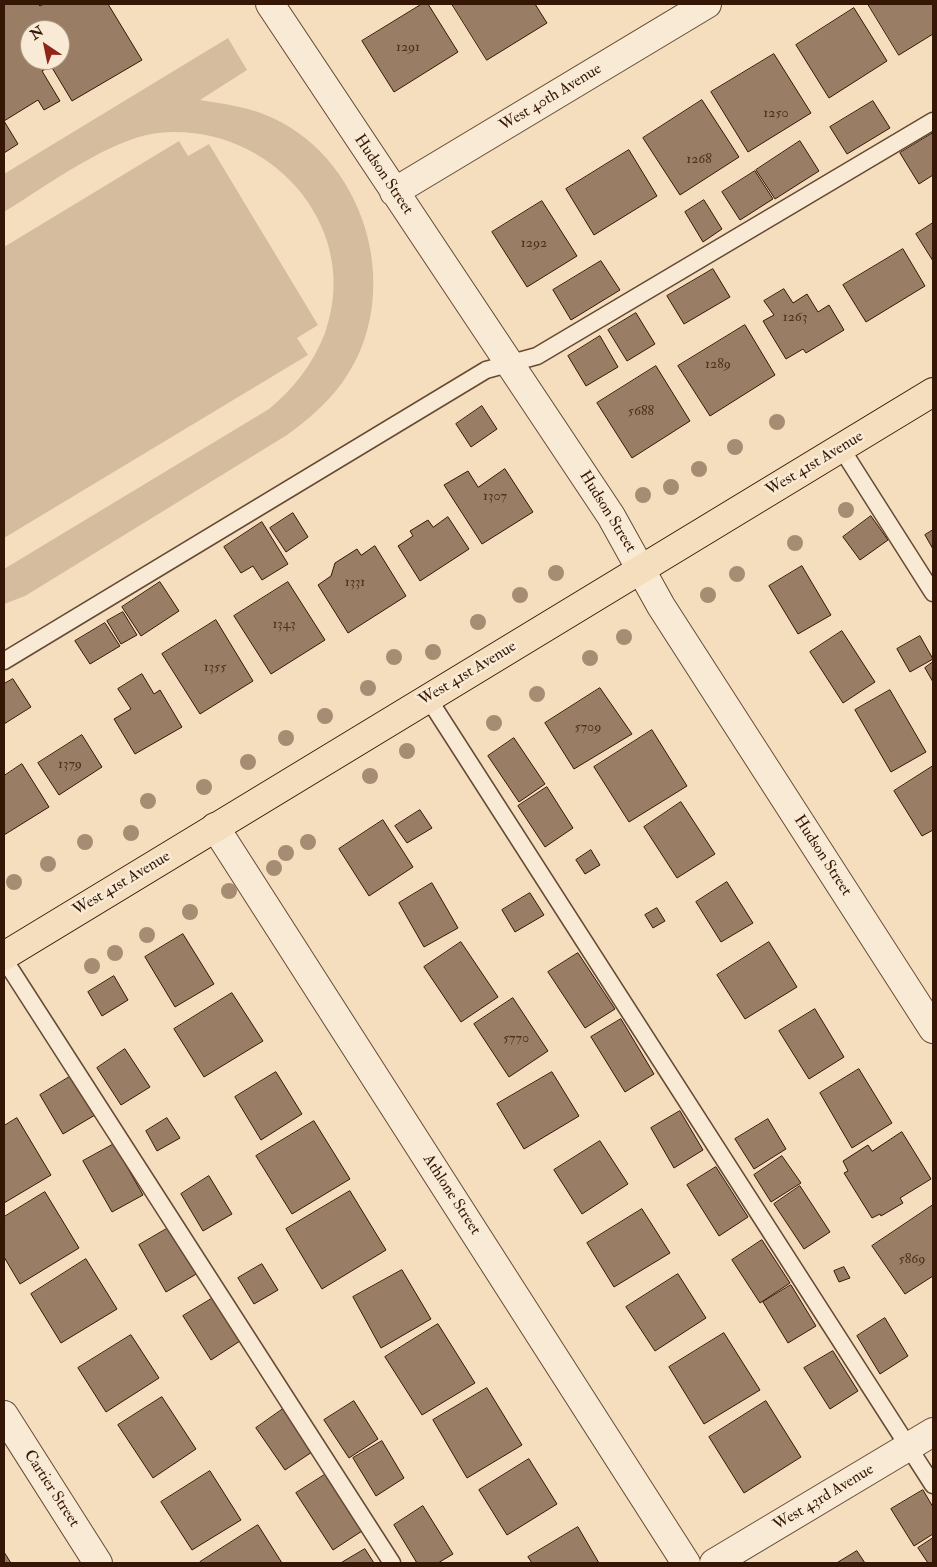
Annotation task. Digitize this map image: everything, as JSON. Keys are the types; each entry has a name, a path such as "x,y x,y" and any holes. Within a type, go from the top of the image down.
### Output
{"main road":[{"name":"West 41st Avenue","path":"4,957 933,392"}],"street":[{"name":"West 40th Avenue","path":"394,192 707,4"},
{"name":"Hudson Street","path":"274,5 394,192 620,529 661,606 933,1029"},
{"name":"Athlone Street","path":"215,827 686,1563"},
{"name":"Cartier Street","path":"4,1415 98,1563"},
{"name":"West 43rd Avenue","path":"714,1563 933,1432"}],"lane":[{"path":"4,661 486,370 537,356 933,121"},
{"path":"841,448 933,593"},
{"path":"428,698 933,1485"},
{"path":"4,957 392,1563"}],"shaded area":[{"path":"228,38 247,70 200,100 237,106 264,114 306,139 333,166 354,199 367,235 373,273 371,312 361,349 342,383 330,398 287,435 25,596 4,604 4,569 269,409 287,393 302,375 315,355 325,333 333,293 331,254 318,219 297,188 269,163 236,144 198,134 158,133 140,137 120,144 79,165 4,212 4,174"},
{"path":"179,141 188,156 209,144 318,325 297,338 308,355 4,538 4,247"}],"building":[{"path":"4,4 38,4 40,6 44,4 108,4 142,60 72,101 53,70 70,70 70,20 20,20 20,70 44,70 42,71 60,101 44,110 38,100 4,121"},
{"path":"422,4 428,4 458,52 394,92 362,41"},
{"path":"452,4 535,4 547,23 487,60"},
{"path":"868,4 933,4 933,34 899,55"},
{"path":"854,8 887,61 829,98 796,45"},
{"path":"774,54 811,113 748,152 711,92"},
{"path":"702,100 739,157 680,195 643,138"},
{"path":"873,101 890,128 847,154 830,127"},
{"path":"4,121 18,144 4,153"},
{"path":"933,133 933,175 919,184 900,153"},
{"path":"800,141 819,171 775,199 756,170"},
{"path":"629,150 657,196 594,235 566,189"},
{"path":"755,171 773,199 740,220 722,192"},
{"path":"704,200 722,229 703,242 685,212"},
{"path":"542,201 577,256 527,287 492,232"},
{"path":"933,223 933,261 916,234"},
{"path":"903,249 925,286 866,322 843,285"},
{"path":"601,261 620,290 571,320 553,290"},
{"path":"713,269 730,297 684,324 667,296"},
{"path":"784,289 793,303 807,294 818,312 829,305 844,330 806,353 803,349 786,359 763,321 774,315 764,301"},
{"path":"636,313 655,344 627,361 608,330"},
{"path":"745,325 775,375 710,416 678,366"},
{"path":"600,336 618,367 586,386 568,356"},
{"path":"656,366 690,421 632,458 597,403"},
{"path":"482,406 497,429 471,447 456,424"},
{"path":"505,469 533,512 482,544 444,485 468,471 478,487"},
{"path":"293,513 308,537 286,552 270,528"},
{"path":"871,516 888,540 860,560 843,537"},
{"path":"448,517 469,549 420,581 398,546 413,536 410,531 428,520 433,527"},
{"path":"262,522 288,564 262,580 253,566 241,573 224,547"},
{"path":"933,530 933,549 925,535"},
{"path":"375,546 406,596 348,633 318,585 331,576 335,563 357,549 361,555"},
{"path":"802,566 831,615 798,634 769,586"},
{"path":"160,582 179,611 141,636 122,607"},
{"path":"288,582 325,640 271,674 234,616"},
{"path":"123,612 137,635 121,644 107,621"},
{"path":"216,620 253,681 200,714 162,654"},
{"path":"105,623 120,646 90,664 75,641"},
{"path":"842,631 875,682 843,703 810,652"},
{"path":"920,636 933,659 910,672 897,649"},
{"path":"933,662 933,682 925,668"},
{"path":"142,674 154,694 160,690 182,727 135,754 114,719 131,709 118,689"},
{"path":"13,679 31,707 4,724 4,684"},
{"path":"600,688 632,734 574,769 545,723"},
{"path":"890,690 926,752 891,772 855,710"},
{"path":"652,730 687,786 629,822 594,767"},
{"path":"82,735 102,767 59,795 38,763"},
{"path":"514,738 545,784 519,802 488,756"},
{"path":"22,764 49,807 4,835 4,776"},
{"path":"933,766 933,830 922,836 894,791"},
{"path":"547,787 573,828 545,847 518,806"},
{"path":"681,802 715,854 677,878 644,827"},
{"path":"420,810 432,828 407,843 395,826"},
{"path":"383,820 413,867 369,896 339,849"},
{"path":"591,850 600,865 585,874 576,860"},
{"path":"727,882 753,923 721,942 696,902"},
{"path":"432,883 458,928 424,947 399,903"},
{"path":"530,893 544,915 515,932 502,910"},
{"path":"657,908 665,921 653,928 645,915"},
{"path":"183,934 214,984 175,1007 145,957"},
{"path":"461,942 498,997 461,1022 424,967"},
{"path":"769,942 797,987 745,1019 717,975"},
{"path":"578,953 615,1009 585,1028 548,972"},
{"path":"114,976 128,1000 102,1016 88,992"},
{"path":"232,993 263,1041 204,1077 174,1029"},
{"path":"513,998 548,1051 509,1077 474,1024"},
{"path":"815,1009 844,1057 809,1079 779,1031"},
{"path":"621,1019 654,1074 625,1092 591,1037"},
{"path":"125,1049 150,1087 121,1105 97,1068"},
{"path":"859,1069 892,1123 852,1148 820,1093"},
{"path":"276,1072 302,1114 261,1140 235,1097"},
{"path":"552,1072 579,1116 524,1149 497,1104"},
{"path":"71,1076 95,1115 63,1134 40,1095"},
{"path":"680,1111 703,1150 674,1168 651,1128"},
{"path":"17,1118 51,1175 4,1203 4,1126"},
{"path":"167,1118 180,1138 157,1151 146,1131"},
{"path":"768,1119 786,1149 754,1169 735,1139"},
{"path":"314,1121 350,1179 292,1214 256,1156"},
{"path":"902,1132 931,1179 900,1198 903,1203 881,1216 880,1214 872,1218 844,1173 848,1171 843,1161 868,1145 872,1151"},
{"path":"600,1141 628,1184 582,1214 554,1170"},
{"path":"114,1144 143,1195 112,1212 83,1161"},
{"path":"782,1156 801,1183 771,1202 754,1175"},
{"path":"716,1167 748,1217 719,1236 687,1185"},
{"path":"209,1176 232,1214 203,1231 181,1194"},
{"path":"800,1186 830,1232 804,1249 774,1204"},
{"path":"350,1191 386,1250 322,1289 286,1229"},
{"path":"45,1192 79,1248 20,1284 4,1257 4,1217"},
{"path":"933,1205 933,1276 905,1294 872,1246"},
{"path":"642,1209 670,1253 614,1287 587,1243"},
{"path":"170,1227 198,1273 166,1292 139,1245"},
{"path":"762,1240 790,1283 760,1303 732,1260"},
{"path":"86,1259 117,1309 61,1343 31,1294"},
{"path":"262,1264 278,1290 254,1304 238,1278"},
{"path":"844,1267 850,1278 839,1282 834,1271"},
{"path":"402,1270 431,1319 381,1348 353,1297"},
{"path":"678,1274 706,1318 655,1351 626,1307"},
{"path":"791,1285 816,1326 788,1343 763,1302"},
{"path":"213,1298 240,1341 211,1360 183,1316"},
{"path":"885,1318 908,1356 880,1374 857,1336"},
{"path":"438,1324 475,1383 422,1415 385,1357"},
{"path":"724,1333 760,1390 704,1424 669,1367"},
{"path":"131,1335 159,1378 106,1412 78,1368"},
{"path":"833,1351 858,1391 830,1409 804,1368"},
{"path":"487,1388 522,1445 467,1478 433,1420"},
{"path":"162,1397 196,1449 153,1478 118,1425"},
{"path":"354,1401 378,1439 349,1458 324,1420"},
{"path":"766,1401 801,1457 744,1493 709,1437"},
{"path":"283,1409 312,1452 285,1470 256,1428"},
{"path":"382,1441 404,1478 376,1496 353,1458"},
{"path":"529,1459 557,1504 507,1535 479,1490"},
{"path":"210,1471 241,1520 192,1550 161,1502"},
{"path":"326,1474 362,1531 333,1550 296,1493"},
{"path":"923,1490 933,1507 933,1534 914,1546 891,1509"},
{"path":"423,1506 453,1554 438,1563 417,1563 394,1525"},
{"path":"258,1525 282,1563 200,1563 200,1562"},
{"path":"578,1527 599,1563 532,1563 528,1557"},
{"path":"933,1538 933,1563 928,1563 918,1548"},
{"path":"365,1549 374,1563 341,1563"},
{"path":"857,1551 865,1563 837,1563"},
{"path":"4,1552 11,1563 4,1563"}]}
